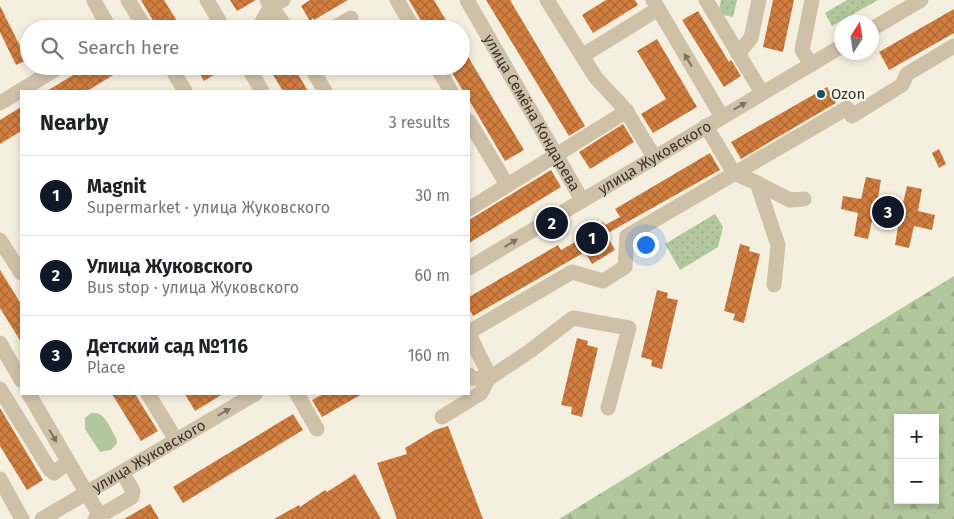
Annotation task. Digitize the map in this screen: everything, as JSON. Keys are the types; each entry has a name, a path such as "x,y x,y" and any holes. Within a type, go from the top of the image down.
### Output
{"street":[{"path":"128,0 140,20"},
{"path":"207,0 219,20"},
{"path":"397,0 409,20"},
{"name":"улица Семёна Кондарева","path":"467,0 582,200"},
{"path":"547,0 596,78 627,111 654,157"},
{"path":"706,0 762,94"},
{"path":"738,54 751,38 759,0"},
{"path":"810,64 802,50 812,0"},
{"path":"94,1 105,20"},
{"path":"263,20 274,2"},
{"path":"274,2 283,20"},
{"path":"879,24 912,2"},
{"path":"582,56 655,5 722,117"},
{"path":"470,332 572,272 602,281 625,268 627,236 847,108 852,116 902,85 907,74 954,46"},
{"name":"улица Жуковского","path":"470,267 834,50"},
{"path":"21,90 45,75"},
{"path":"176,75 185,90"},
{"path":"252,75 261,90"},
{"path":"315,75 324,90"},
{"path":"441,75 450,90"},
{"path":"0,103 20,91"},
{"path":"470,207 627,111"},
{"path":"470,123 507,186"},
{"path":"706,126 734,173 790,200 804,199"},
{"path":"757,183 778,245 774,285"},
{"path":"0,240 20,272"},
{"path":"442,417 481,393 488,379 530,351 573,318 635,329 608,408"},
{"path":"470,335 487,371 488,379"},
{"path":"0,343 20,375"},
{"path":"470,378 488,379"},
{"path":"0,389 50,470 54,472 68,462"},
{"path":"30,395 87,492 98,518 132,497 132,491 122,472"},
{"path":"152,395 176,440"},
{"name":"улица Жуковского","path":"42,519 253,395"},
{"path":"298,395 317,429"},
{"path":"0,479 22,519"}],"green space":[{"path":"721,0 737,0 733,17 718,14"},
{"path":"847,0 878,0 851,15 834,15 834,25 832,26 825,13"},
{"path":"715,214 723,227 718,247 680,270 665,244"},
{"path":"954,276 954,519 559,519"},
{"path":"91,413 96,413 103,417 109,425 117,443 111,450 100,452 85,429 85,418"}],"building":[{"path":"141,0 164,0 176,20 153,20"},
{"path":"230,0 256,0 237,11"},
{"path":"310,0 348,0 314,20 313,18 309,20 301,6"},
{"path":"409,0 434,0 446,20 421,20"},
{"path":"486,0 510,0 585,126 569,136"},
{"path":"606,0 635,0 638,5 593,33 582,15"},
{"path":"773,0 794,0 783,52 763,47"},
{"path":"0,6 20,46 20,63 16,65 0,32"},
{"path":"954,9 954,33 889,70 879,52"},
{"path":"698,11 729,62 731,60 741,76 724,87 682,20"},
{"path":"657,39 697,107 653,133 641,114 666,99 637,51"},
{"path":"470,60 524,150 505,161 470,102 470,90 462,90 453,75 470,75"},
{"path":"73,75 113,75 89,90 49,90"},
{"path":"200,75 214,75 204,81"},
{"path":"273,75 298,75 307,90 282,90"},
{"path":"827,87 836,103 741,159 731,142"},
{"path":"20,108 20,132 0,144 0,120"},
{"path":"623,124 634,142 590,169 579,152"},
{"path":"939,149 946,164 939,168 932,153"},
{"path":"710,153 720,170 606,234 615,250 592,264 585,252 473,316 470,310 470,296 558,245 561,250 577,241 575,238 603,222 605,225 620,217 615,209"},
{"path":"551,170 561,187 470,242 470,219"},
{"path":"866,177 881,180 878,198 903,203 907,186 922,189 918,211 935,215 932,230 914,226 909,248 895,245 898,227 872,221 868,239 854,236 858,213 841,209 843,196 861,199"},
{"path":"740,244 750,247 749,251 760,254 744,323 733,320 735,314 724,311"},
{"path":"0,270 20,302 20,340 0,308"},
{"path":"657,290 668,293 667,298 678,300 662,369 651,366 652,360 641,357"},
{"path":"577,338 588,341 587,345 598,348 582,417 571,414 572,407 561,405"},
{"path":"113,395 136,395 158,431 141,441"},
{"path":"186,395 221,395 195,411"},
{"path":"321,395 360,395 322,417 312,400"},
{"path":"0,408 43,480 27,490 0,446"},
{"path":"293,414 303,430 183,503 173,487"},
{"path":"448,426 483,519 397,519 377,463 407,454 405,448 435,430"},
{"path":"355,474 381,519 274,519 299,505 300,507 325,490 327,492"},
{"path":"150,504 159,519 124,519"}],"place":[{"name":"Ozon","path":"821,94"},
{"name":"Детский сад №116","path":"888,212"},
{"name":"Улица Жуковского","path":"552,223"},
{"name":"Magnit","path":"592,238"}]}
